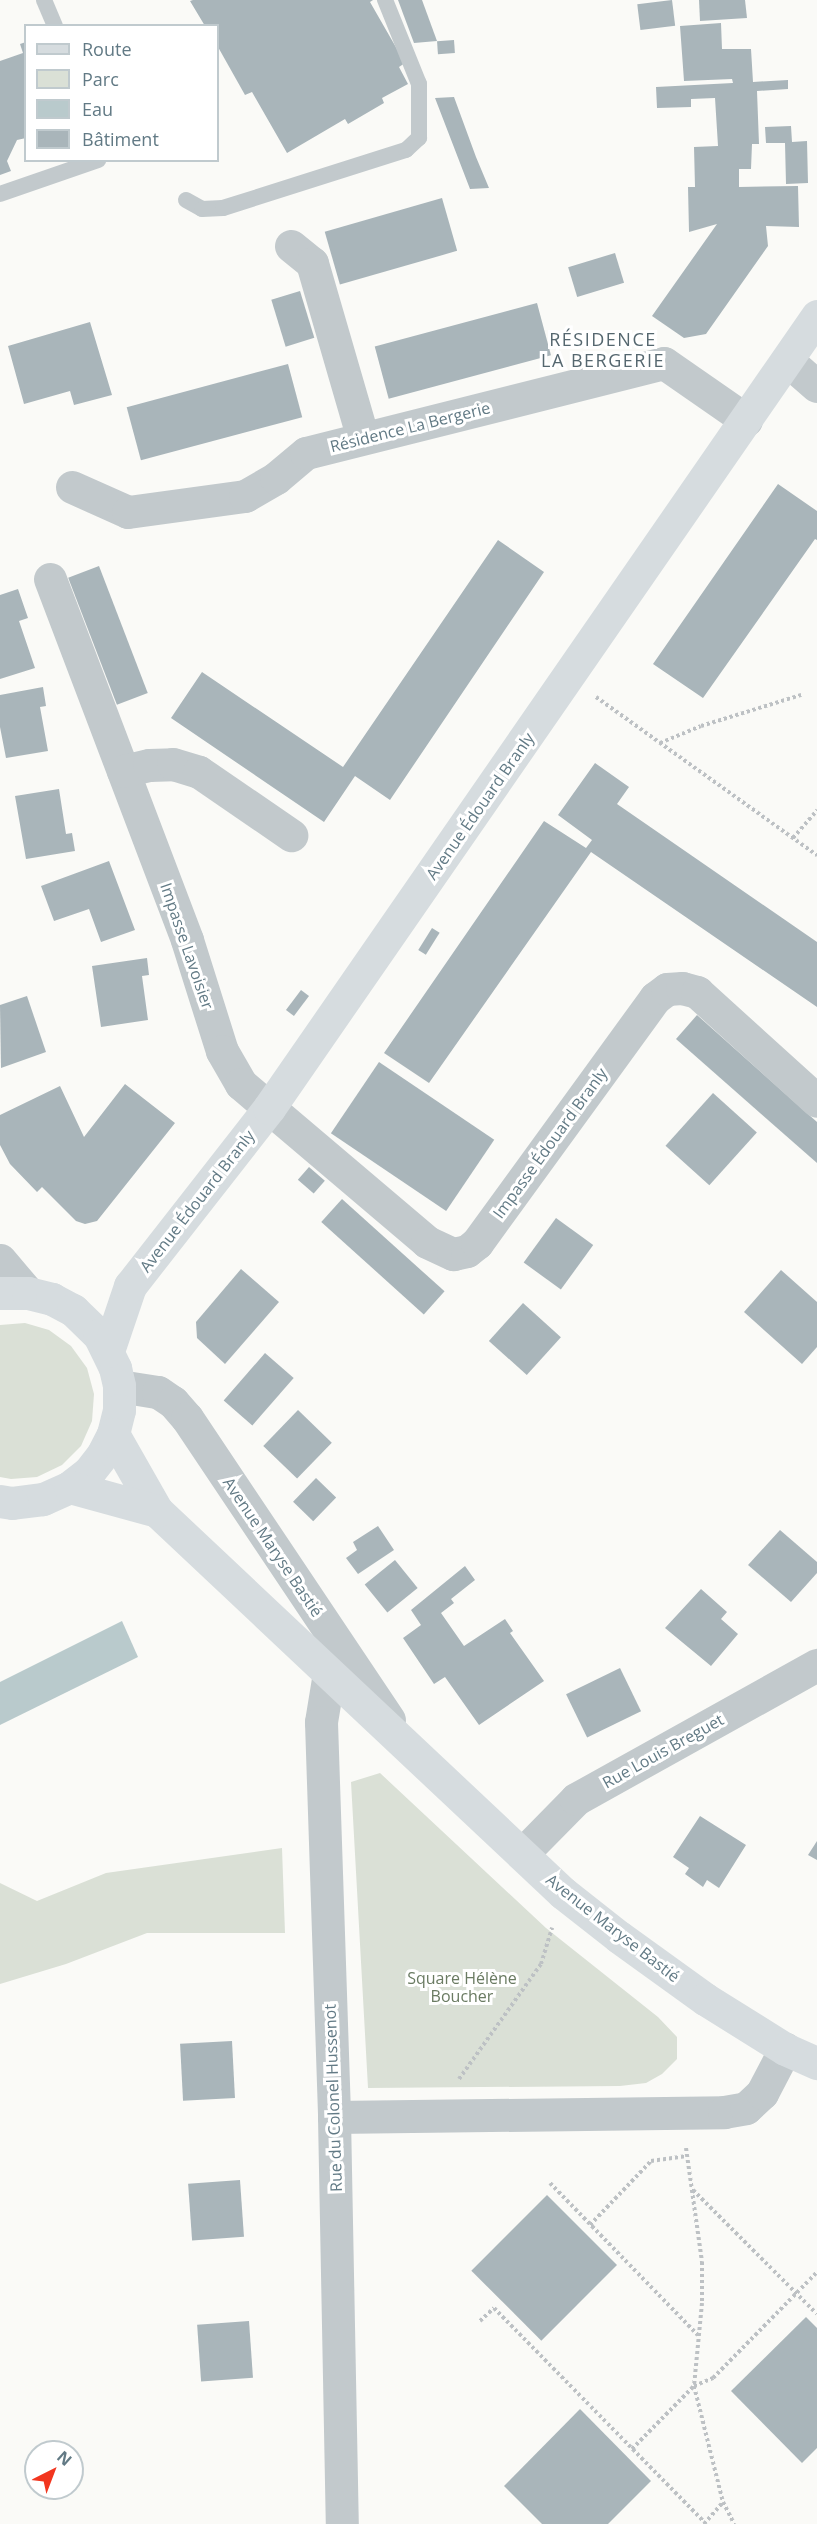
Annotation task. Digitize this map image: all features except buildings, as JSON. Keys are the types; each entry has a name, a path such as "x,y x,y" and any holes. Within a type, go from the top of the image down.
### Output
{"street":[{"path":"291,246 312,264 363,438"},
{"name":"Avenue Édouard Branly","path":"108,1351 130,1286 269,1107 817,316"},
{"path":"788,361 817,386"},
{"name":"Résidence La Bergerie","path":"72,487 128,512 245,496 276,478 306,453 664,363 746,420"},
{"name":"Impasse Lavoisier","path":"50,579 187,940 222,1051 241,1084 269,1107"},
{"path":"123,771 149,765 173,764 199,772 291,835"},
{"name":"Impasse Édouard Branly","path":"269,1107 426,1242 453,1254 467,1251 477,1243 655,998 667,989 682,988 697,992 817,1101"},
{"path":"0,1260 14,1293 52,1299 73,1310 99,1335 108,1351 119,1386 119,1410 113,1434 102,1454 88,1472 70,1486 43,1499 12,1503 0,1501"},
{"name":"Avenue Édouard Branly","path":"73,1310 130,1286"},
{"name":"Avenue Maryse Bastié","path":"119,1386 158,1392 173,1402 187,1418 403,1741"},
{"name":"Avenue Maryse Bastié","path":"113,1434 157,1511 563,1893 705,1999 785,2049 817,2063"},
{"name":"Avenue Maryse Bastié","path":"70,1486 157,1511"},
{"name":"Rue Louis Breguet","path":"522,1854 576,1799 817,1665"},
{"name":"Rue du Colonel Hussenot","path":"328,1673 321,1722 334,2117 342,2524"},
{"path":"334,2117 724,2112 746,2108 762,2093 785,2049"}],"lane":[{"path":"44,0 54,24"},
{"path":"186,200 202,209 223,208 406,150 419,138 419,84 385,0"},
{"path":"0,194 92,162"}],"path":[{"path":"569,677 817,855"},
{"path":"660,743 701,726 801,695"},
{"path":"793,837 817,810"},
{"path":"433,2115 542,1964 563,1893"},
{"path":"681,2112 702,2262 694,2386 723,2502 734,2524"},
{"path":"590,2225 651,2161 687,2156"},
{"path":"550,2183 699,2336"},
{"path":"692,2189 817,2314"},
{"path":"632,2449 694,2386 713,2378 817,2272"},
{"path":"480,2321 494,2308 705,2524 723,2502"}],"green space":[{"path":"25,1323 49,1330 71,1346 87,1368 94,1394 92,1421 81,1446 62,1465 37,1477 11,1479 0,1477 0,1325"},
{"name":"Square Hélène Boucher","path":"380,1773 546,1928 658,2017 677,2037 677,2059 662,2074 646,2083 620,2086 368,2088 351,1782"},
{"path":"282,1848 285,1933 147,1933 66,1964 0,1984 0,1883 37,1901 106,1873"}],"water":[{"path":"122,1621 138,1657 0,1725 0,1682"}],"district":[{"name":"RÉSIDENCE LA BERGERIE","path":"603,350"}]}
